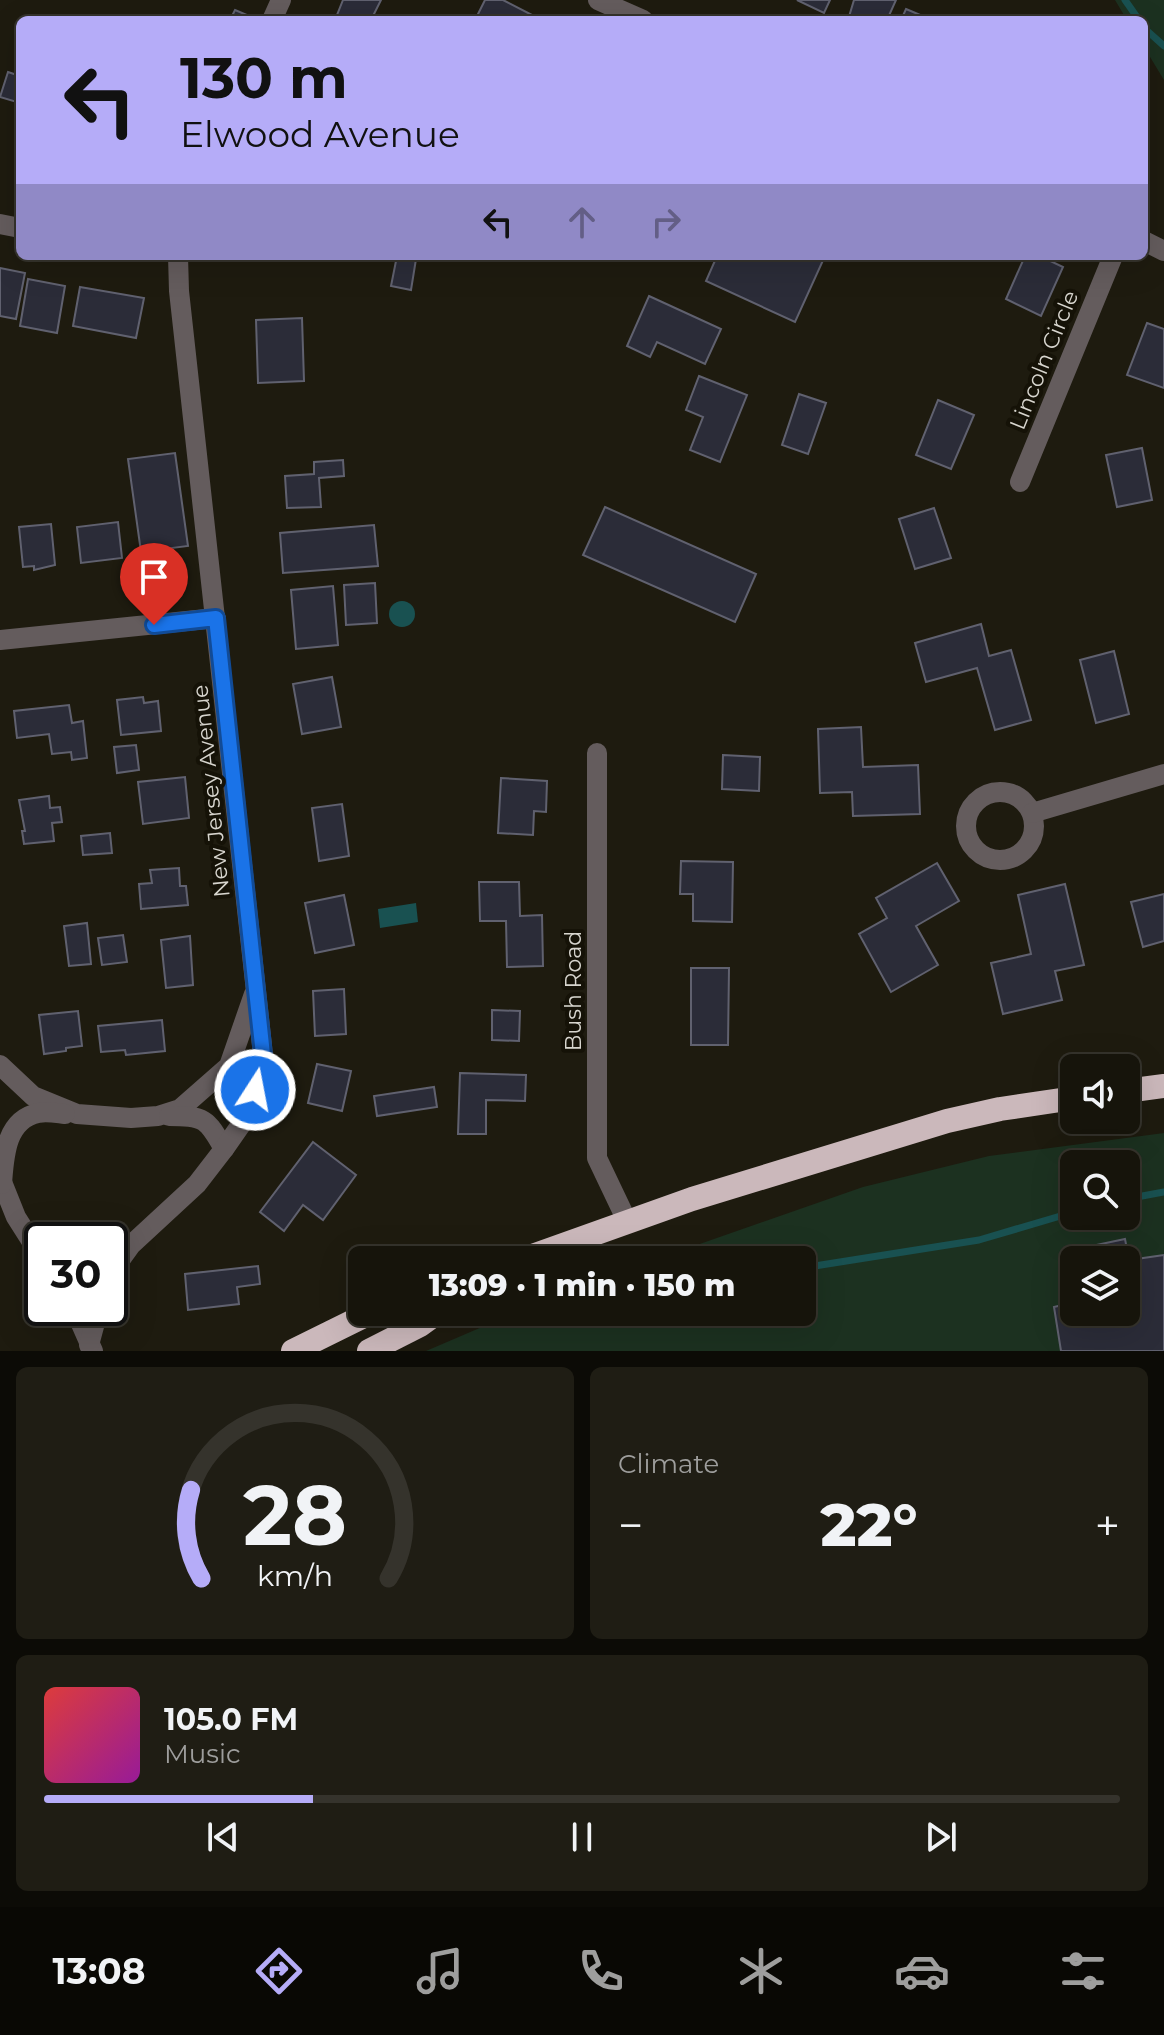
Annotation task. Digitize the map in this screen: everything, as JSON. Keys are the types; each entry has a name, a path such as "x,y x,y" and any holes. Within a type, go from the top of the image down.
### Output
{"highway":[{"path":"1140,1089 1164,1086"},
{"path":"559,1246 627,1221 947,1121 1060,1101"},
{"path":"293,1351 348,1324"},
{"path":"369,1351 418,1326"}],"street":[{"path":"598,0 634,16"},
{"name":"New Jersey Avenue","path":"128,1245 176,1206 224,1149 247,1116 264,1064 174,260"},
{"name":"Lincoln Circle","path":"1020,482 1111,260"},
{"path":"0,640 216,618"},
{"name":"Bush Road","path":"597,753 597,1158 627,1221"},
{"path":"1032,813 1164,774"},
{"name":"New Jersey Avenue","path":"158,1116 180,1109 229,1066 257,986"},
{"name":"New Jersey Avenue","path":"0,1065 33,1096 77,1114"},
{"name":"New Jersey Avenue","path":"1,1181 5,1146 17,1126 37,1113 131,1118 197,1116 210,1124 224,1149"},
{"path":"1,1181 24,1224"},
{"path":"82,1326 91,1348"},
{"path":"91,1348 95,1326"}],"green space":[{"path":"1115,0 1164,0 1164,80 1148,54 1148,16 1125,16"},
{"path":"1164,1133 1164,1351 426,1351 484,1326 816,1326 816,1246 694,1246 863,1187 989,1156"}],"water":[{"path":"402,601 411,605 415,614 411,623 402,627 393,623 389,614 393,605"},
{"path":"416,903 418,922 380,928 378,909"}],"building":[{"path":"343,0 381,0 373,16 337,16"},
{"path":"485,0 503,0 534,16 477,16"},
{"path":"797,0 830,0 824,13"},
{"path":"854,0 896,0 889,16 849,16"},
{"path":"906,9 923,16 903,16"},
{"path":"235,10 249,16 232,16"},
{"path":"8,72 16,75 16,102 0,97"},
{"path":"396,260 416,260 411,290 391,286"},
{"path":"715,260 823,260 795,322 706,281"},
{"path":"1023,260 1048,260 1063,267 1041,316 1006,299"},
{"path":"0,268 25,273 16,319 0,316"},
{"path":"28,279 65,286 57,333 20,326"},
{"path":"80,287 144,298 136,338 73,326"},
{"path":"649,296 721,329 705,364 657,342 650,357 627,346"},
{"path":"302,318 304,381 258,383 256,320"},
{"path":"1147,323 1164,329 1164,388 1127,375"},
{"path":"699,376 747,395 720,462 690,450 703,417 686,410"},
{"path":"799,394 826,403 808,454 782,445"},
{"path":"938,400 974,415 951,469 916,455"},
{"path":"1142,448 1152,500 1117,507 1106,455"},
{"path":"175,453 188,546 141,552 128,459"},
{"path":"343,460 344,476 319,478 321,507 287,508 285,476 314,474 314,462"},
{"path":"605,507 756,574 735,622 583,555"},
{"path":"934,508 951,558 915,569 899,519"},
{"path":"118,522 122,558 81,563 77,527"},
{"path":"51,524 55,565 34,570 34,566 23,567 19,527"},
{"path":"374,525 378,566 283,573 280,533"},
{"path":"375,583 377,623 346,625 344,585"},
{"path":"333,586 338,645 296,649 291,590"},
{"path":"981,624 989,656 1011,650 1031,720 995,730 977,668 926,682 915,643"},
{"path":"1114,651 1129,714 1096,723 1080,660"},
{"path":"332,677 341,727 302,734 293,684"},
{"path":"143,697 144,703 158,701 161,731 121,735 117,700"},
{"path":"69,705 72,723 83,721 87,758 72,760 71,752 52,754 49,734 17,738 14,711"},
{"path":"861,727 863,767 918,765 920,814 853,816 852,792 820,793 818,729"},
{"path":"136,745 139,770 117,773 114,747"},
{"path":"723,755 760,757 759,791 722,789"},
{"path":"185,777 189,818 143,824 138,782"},
{"path":"501,778 547,781 546,812 534,811 533,835 498,833"},
{"path":"49,796 50,808 60,807 62,822 52,823 54,841 24,844 22,831 25,831 19,800"},
{"path":"342,804 349,856 319,861 312,808"},
{"path":"110,833 112,853 83,855 81,836"},
{"path":"681,861 733,862 732,922 693,921 693,894 680,894"},
{"path":"937,863 959,901 916,926 938,965 891,992 859,934 887,918 876,898"},
{"path":"179,868 180,886 186,886 188,905 141,909 139,884 152,883 150,870"},
{"path":"479,882 519,882 520,916 542,915 543,966 507,967 506,921 480,921"},
{"path":"1065,884 1084,965 1055,971 1062,1000 1003,1014 991,963 1031,954 1018,895"},
{"path":"1164,894 1164,941 1143,947 1131,902"},
{"path":"344,895 354,945 315,953 305,903"},
{"path":"87,923 91,964 69,966 64,926"},
{"path":"123,935 127,962 102,965 98,938"},
{"path":"190,936 193,985 166,988 161,940"},
{"path":"691,968 729,968 728,1045 691,1045"},
{"path":"344,989 346,1034 315,1036 313,991"},
{"path":"492,1010 520,1011 519,1041 492,1040"},
{"path":"78,1011 82,1046 44,1054 39,1015"},
{"path":"162,1020 165,1051 126,1055 125,1050 101,1052 98,1026"},
{"path":"317,1064 351,1071 342,1111 308,1103"},
{"path":"460,1073 526,1075 525,1101 486,1100 486,1134 458,1134"},
{"path":"434,1087 437,1107 377,1116 374,1096"},
{"path":"313,1142 356,1175 323,1220 303,1205 284,1231 260,1212"},
{"path":"1125,1239 1126,1246 1092,1246"},
{"path":"1164,1255 1164,1351 1061,1351 1054,1307 1060,1306 1060,1326 1140,1326 1140,1258"},
{"path":"258,1266 260,1284 237,1287 239,1304 188,1310 185,1274"}],"waterway":[{"path":"1125,0 1136,16"},
{"path":"1148,32 1164,46"},
{"path":"1140,1196 1164,1192"},
{"path":"816,1266 979,1240 1060,1216"}],"route":[{"path":"154,625 216,618 264,1064 255,1090"}]}
